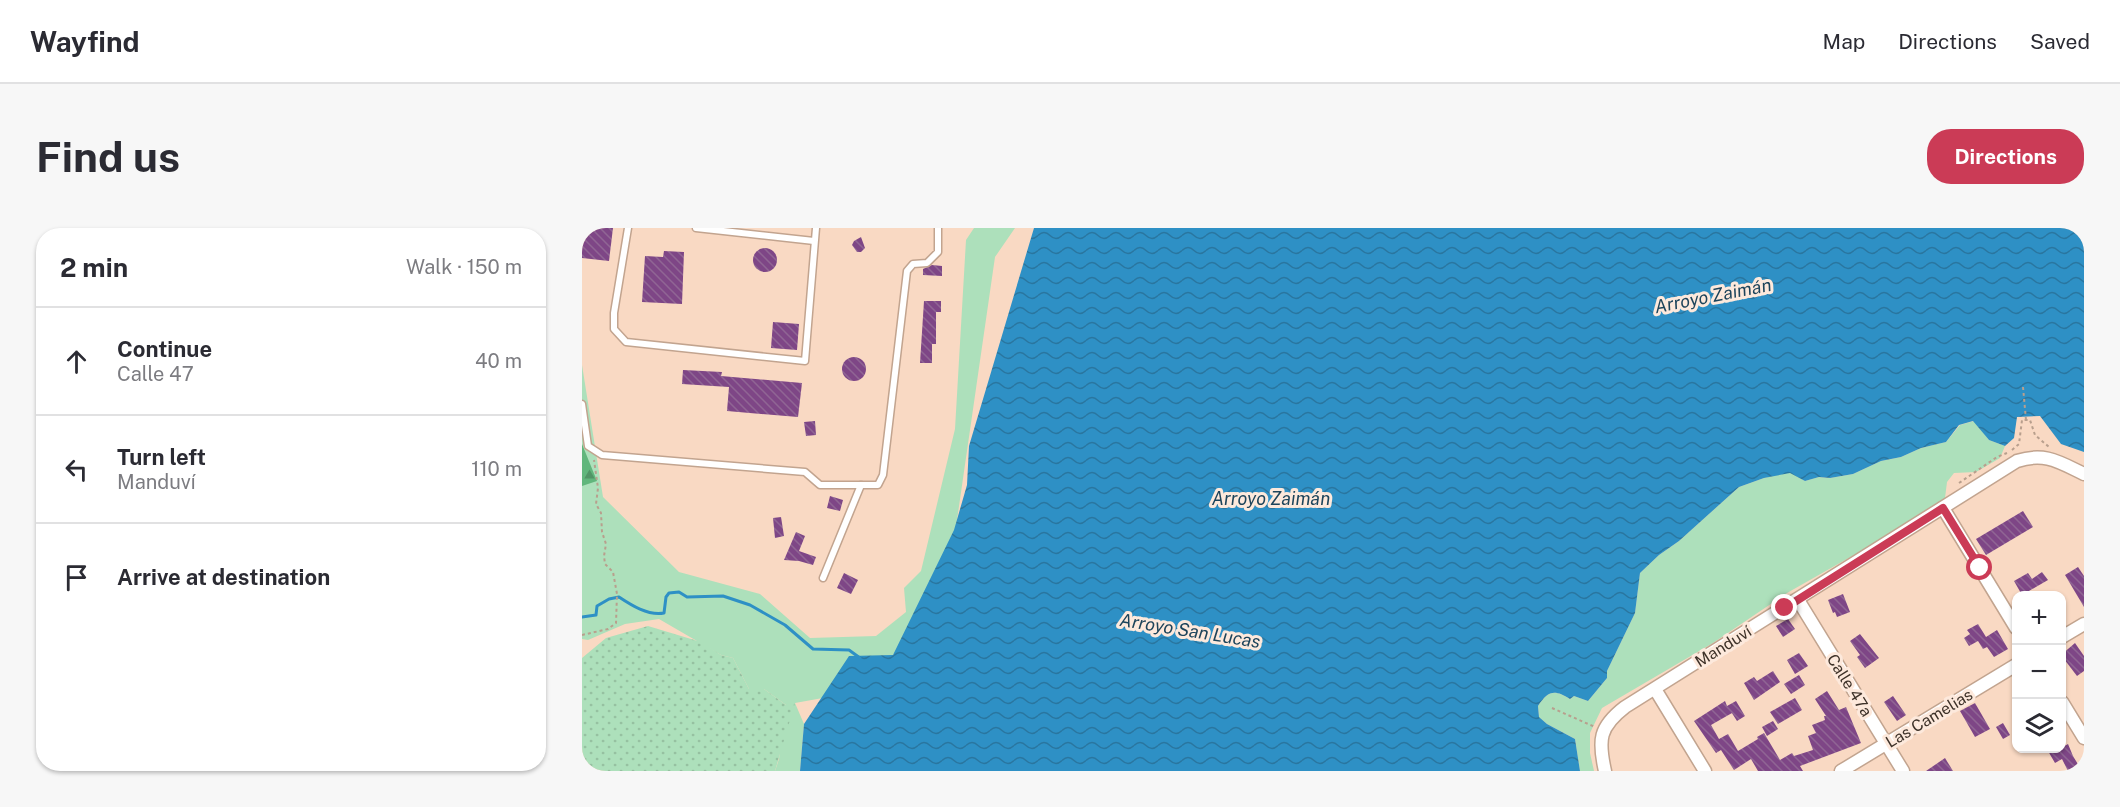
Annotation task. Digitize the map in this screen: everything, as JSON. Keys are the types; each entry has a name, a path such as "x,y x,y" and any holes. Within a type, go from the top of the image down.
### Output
{"street":[{"name":"Manduví","path":"1599,728 1625,706 1798,600 2017,461 2032,456 2052,459 2084,474"},
{"path":"1943,508 2012,621"},
{"name":"Calle 47a","path":"1798,600 1903,771"},
{"path":"2066,634 2084,624"},
{"name":"Las Camelias","path":"1841,771 2012,667"},
{"path":"1655,689 1705,771"},
{"path":"2066,710 2084,738"},
{"path":"1599,728 1605,771"}],"lane":[{"path":"628,228 614,313 614,329 626,342 805,361 816,228"},
{"path":"696,228 814,241"},
{"path":"582,404 588,446 602,455 804,472 820,485 878,485 883,475 907,271 913,264 927,263 938,252 938,228"},
{"path":"823,578 861,485"}],"path":[{"path":"2023,387 2026,420"},
{"path":"582,634 608,629 616,623 617,603 613,572 605,564 606,544 602,532 601,513 596,504 598,488 594,461 588,446"},
{"path":"1552,708 1599,728"}],"green space":[{"path":"974,228 1015,228 995,257 945,603 856,692 795,703 804,724 800,771 775,771 779,759 786,705 764,689 749,689 733,658 721,655 659,619 625,624 588,640 582,639 582,365 603,497 679,572 760,594 810,638 876,636 906,612 904,588 921,571 955,429 966,240"},
{"path":"1974,421 1989,440 2005,446 2000,458 1976,472 1954,473 1947,482 1945,498 1868,547 1787,593 1713,643 1602,708 1590,733 1590,753 1594,771 1580,771 1575,739 1547,724 1539,717 1538,706 1545,697 1552,693 1570,699 1574,696 1588,701 1607,678 1607,671 1635,613 1640,573 1659,555 1679,541 1739,487 1790,472 1805,481 1819,477 1830,478 1853,474 1881,461 1946,442 1960,425"},
{"path":"582,444 597,481 582,486"},
{"path":"648,626 701,642 721,655 733,658 749,689 764,689 786,705 795,703 775,771 582,771 582,658 606,638"}],"water":[{"name":"Arroyo Zaimán","path":"1034,228 2084,228 2084,452 2061,444 2040,416 2017,417 2014,438 2005,446 1989,440 1973,421 1959,425 1946,442 1881,461 1853,474 1830,478 1819,477 1805,481 1790,473 1764,478 1739,487 1640,573 1635,613 1607,671 1607,678 1588,701 1574,696 1570,699 1552,693 1545,697 1538,706 1539,717 1547,724 1575,739 1580,771 800,771 804,724 849,656 893,655 954,530 967,485 969,446"}],"building":[{"path":"582,228 613,228 609,261 582,258"},
{"path":"861,237 865,248 857,252 852,245"},
{"path":"765,248 770,249 776,255 776,265 770,271 765,272 760,271 754,265 753,260 754,255 760,249"},
{"path":"664,251 684,252 682,304 642,302 645,256 663,257"},
{"path":"932,265 942,266 942,276 923,275 923,269"},
{"path":"924,301 941,301 941,312 936,312 936,344 932,344 932,363 920,363"},
{"path":"773,322 799,324 797,350 771,348"},
{"path":"854,357 859,358 865,364 865,374 859,380 854,381 849,380 843,374 842,369 843,364 849,358"},
{"path":"683,370 722,372 721,376 802,383 798,417 727,411 729,387 682,384"},
{"path":"815,421 816,435 806,436 804,422"},
{"path":"830,496 843,500 840,511 827,508"},
{"path":"2023,511 2033,527 1986,555 1976,539"},
{"path":"781,517 784,536 775,538 773,518"},
{"path":"796,532 805,536 799,551 816,557 813,565 784,560"},
{"path":"2078,567 2084,576 2084,607 2065,575"},
{"path":"2042,572 2048,580 2029,591 2020,591 2014,581 2028,573 2032,579"},
{"path":"844,573 858,580 851,594 837,588"},
{"path":"1843,594 1850,612 1837,617 1828,600"},
{"path":"1788,619 1795,629 1783,637 1776,626"},
{"path":"1978,624 1986,637 1997,630 2008,649 1994,657 1987,647 1983,649 1978,641 1969,646 1964,638 1970,634 1967,630"},
{"path":"1860,634 1879,658 1865,668 1857,657 1860,655 1850,641"},
{"path":"2075,643 2084,656 2084,671 2077,676 2066,662 2066,651"},
{"path":"1799,653 1808,666 1795,674 1787,660"},
{"path":"1773,671 1780,682 1754,700 1744,683 1754,677 1757,681"},
{"path":"1799,675 1805,685 1791,694 1784,684"},
{"path":"1827,691 1839,710 1846,707 1861,743 1800,766 1803,771 1758,771 1751,759 1734,770 1721,750 1716,753 1694,721 1725,701 1727,706 1736,701 1745,716 1737,721 1732,713 1711,725 1719,739 1728,734 1738,751 1764,733 1780,760 1792,753 1794,756 1813,750 1808,736 1816,733 1812,725 1825,720 1824,716 1826,716 1815,699"},
{"path":"1893,696 1906,715 1897,721 1884,702"},
{"path":"1795,698 1802,710 1778,724 1770,712"},
{"path":"1975,703 1990,729 1975,737 1960,711"},
{"path":"1773,721 1778,729 1767,736 1762,727"},
{"path":"2003,723 2010,735 2003,739 1996,727"},
{"path":"2068,744 2082,771 2068,771 2062,759 2055,763 2049,753 2066,753"},
{"path":"1945,758 1953,771 1926,771"}],"waterway":[{"name":"Arroyo San Lucas","path":"582,617 596,615 597,606 609,599 619,597 640,609 658,614 664,613 666,597 669,593 679,592 687,597 723,596 750,605 785,625 813,649 849,650 860,658"}],"route":[{"path":"1785,608 1943,508 1980,568"}]}
